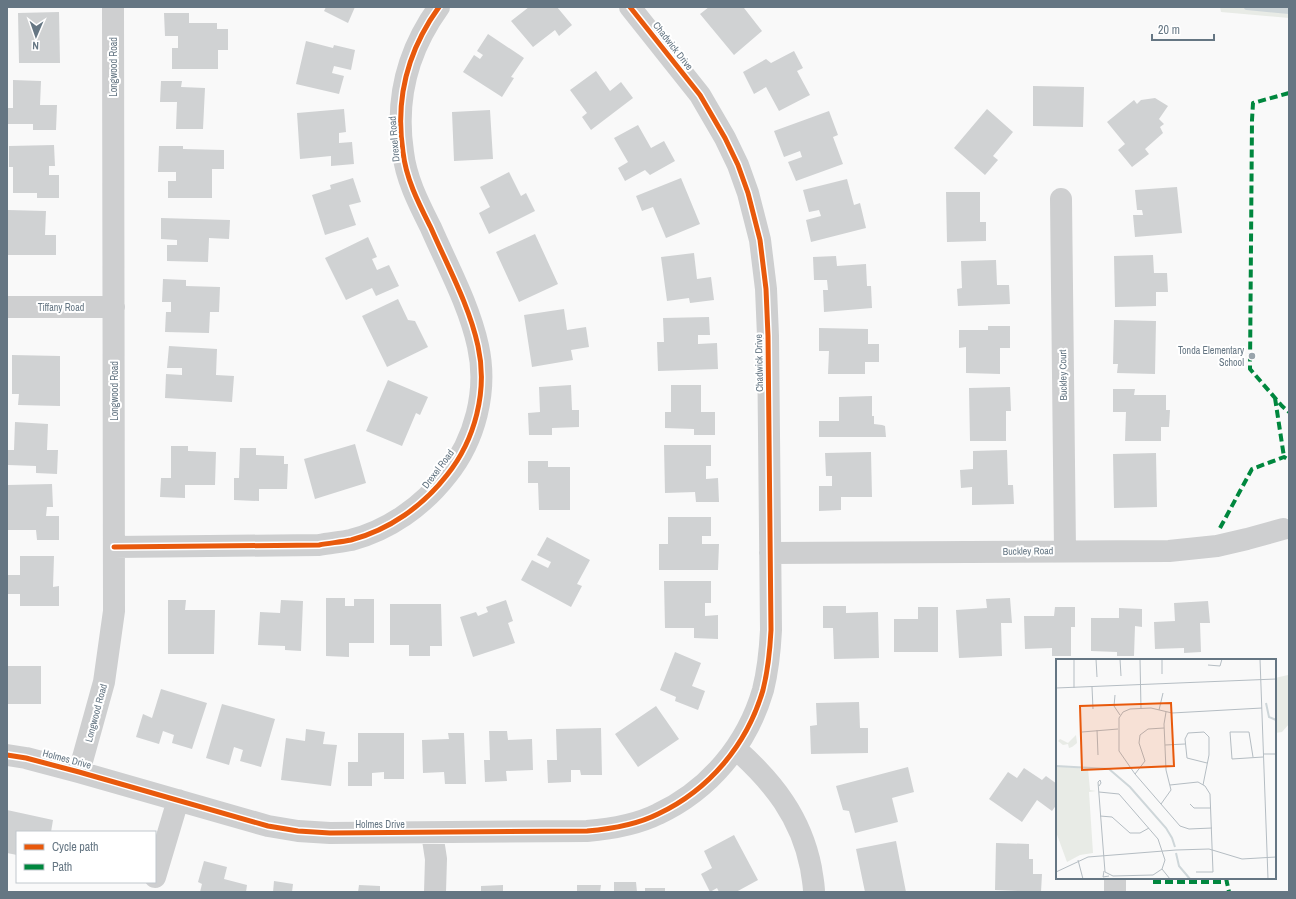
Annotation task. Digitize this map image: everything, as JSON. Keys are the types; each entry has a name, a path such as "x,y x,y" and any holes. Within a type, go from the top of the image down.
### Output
{"street":[{"name":"Longwood Road","path":"79,772 104,682 114,610 113,7"},
{"name":"Drexel Road","path":"114,547 319,545 352,540 384,528 411,511 436,489 456,463 469,440 476,418 480,392 481,366 479,348 463,297 413,189 403,153 401,132 403,89 408,69 417,42 430,19 439,7"},
{"name":"Chadwick Drive","path":"630,7 700,95 725,138 738,165 748,192 760,240 766,289 768,336 771,630 768,667 763,690 756,711 736,749"},
{"name":"Buckley Court","path":"1061,199 1065,550"},
{"name":"Tiffany Road","path":"7,307 114,307"},
{"name":"Buckley Road","path":"770,553 1065,550 1169,551 1210,547 1283,529"},
{"name":"Holmes Drive","path":"7,755 26,758 79,772 268,826 298,832 432,833 587,831 609,829 630,824 658,815 687,798 714,776 736,749"},
{"path":"736,749 758,768 776,789 791,813 803,839 809,859 814,892"},
{"path":"156,874 178,800"},
{"path":"432,833 436,859 435,892"},
{"path":"1115,879 1115,892"}],"shaded area":[{"path":"1220,7 1289,7 1289,18 1221,12"},
{"path":"1289,673 1289,724 1282,732 1276,733 1276,678 1288,675"}],"building":[{"path":"326,7 355,7 348,23 324,11"},
{"path":"529,7 557,7 572,25 559,36 555,30 533,47 511,21"},
{"path":"709,7 745,7 744,8 762,31 734,55 700,14"},
{"path":"59,12 60,63 19,63 18,13"},
{"path":"164,13 189,13 189,23 217,23 217,29 228,29 228,50 218,50 218,69 172,69 172,48 178,48 178,36 165,36"},
{"path":"488,34 524,58 511,77 514,78 502,97 463,72 474,55 480,59 483,55 477,51"},
{"path":"306,41 333,48 334,45 355,50 351,70 334,66 332,73 344,76 339,94 296,84"},
{"path":"794,51 803,68 797,71 810,95 779,111 766,87 754,94 743,72 766,59 771,63"},
{"path":"596,71 610,91 621,82 633,98 591,130 582,117 587,113 570,90"},
{"path":"13,80 41,81 40,105 57,105 56,130 33,130 33,124 7,124 7,108 13,108"},
{"path":"161,81 182,81 181,87 205,88 203,129 176,129 177,102 160,102"},
{"path":"1033,86 1084,87 1083,127 1033,126"},
{"path":"1155,98 1168,106 1159,119 1164,124 1160,127 1163,133 1145,149 1149,154 1132,167 1118,150 1125,144 1107,122 1134,100 1137,104 1141,100"},
{"path":"344,109 346,132 339,133 339,143 352,142 354,164 331,166 331,156 300,159 297,113"},
{"path":"987,109 1013,132 993,156 998,160 985,175 954,148"},
{"path":"490,110 493,159 454,161 452,112"},
{"path":"829,111 838,135 833,137 843,164 796,181 788,162 802,157 800,151 784,157 774,131"},
{"path":"638,125 651,148 664,141 675,161 650,175 645,170 625,181 618,168 628,162 614,138"},
{"path":"54,145 55,166 49,166 49,175 59,175 59,198 37,198 37,193 13,193 13,167 9,167 9,146"},
{"path":"159,146 183,146 183,149 224,150 224,169 212,169 212,198 168,198 168,181 176,181 176,172 158,172"},
{"path":"509,172 521,196 526,193 535,211 489,234 479,213 490,207 480,187"},
{"path":"353,178 361,202 349,205 356,225 325,235 312,195 331,189 330,185"},
{"path":"681,178 700,224 666,238 653,207 642,211 636,196"},
{"path":"847,179 854,205 860,203 866,228 811,242 806,220 821,216 819,210 809,212 803,190"},
{"path":"1177,187 1182,233 1135,237 1133,215 1143,215 1142,210 1137,210 1135,190"},
{"path":"946,192 980,192 980,222 986,222 986,241 947,242"},
{"path":"8,210 46,211 45,235 56,235 56,255 7,255"},
{"path":"161,218 230,220 229,239 209,238 208,262 167,261 167,245 177,245 177,240 161,239"},
{"path":"535,234 558,284 519,302 496,252"},
{"path":"368,237 377,257 372,259 377,270 389,265 399,286 376,296 372,288 346,300 325,258"},
{"path":"694,253 697,279 711,277 714,300 690,303 689,298 667,301 661,257"},
{"path":"1153,255 1154,273 1167,273 1168,292 1156,292 1156,306 1115,307 1114,256"},
{"path":"836,256 837,266 866,264 867,286 871,286 872,308 824,312 823,290 828,290 827,280 814,280 813,257"},
{"path":"996,260 997,285 1009,285 1010,304 958,306 957,289 962,288 961,261"},
{"path":"163,279 186,280 186,286 220,287 219,312 210,312 209,333 165,332 166,312 171,312 171,302 162,302"},
{"path":"398,299 408,320 415,321 428,347 387,367 362,316"},
{"path":"564,309 567,330 586,327 589,347 571,350 573,360 532,367 524,315"},
{"path":"709,317 710,335 698,335 698,344 717,343 718,369 658,371 657,342 664,342 663,318"},
{"path":"1114,320 1156,321 1155,374 1117,373 1118,364 1113,364"},
{"path":"988,326 1010,326 1010,348 1000,348 1000,374 966,373 966,347 959,348 959,330 988,330"},
{"path":"819,328 868,329 868,344 879,344 879,362 865,362 865,374 828,374 829,351 819,351"},
{"path":"169,346 217,349 216,375 234,376 232,402 165,398 166,374 182,375 182,368 167,368"},
{"path":"12,355 60,356 60,406 18,405 19,394 12,394"},
{"path":"388,380 428,397 420,415 416,413 402,446 366,431"},
{"path":"571,385 572,410 579,410 579,427 552,428 552,435 529,435 528,413 540,412 539,387"},
{"path":"671,385 701,385 701,412 715,412 715,435 694,435 694,429 665,428 665,412 671,412"},
{"path":"1010,387 1011,411 1006,411 1006,441 970,441 969,388"},
{"path":"1113,389 1135,389 1134,395 1166,395 1166,410 1170,410 1169,427 1161,427 1161,441 1125,441 1126,412 1113,412"},
{"path":"872,396 872,416 874,416 874,424 885,426 886,437 819,437 819,421 839,421 839,397"},
{"path":"15,422 48,424 47,450 58,450 57,474 36,473 36,466 8,465 8,450 14,450"},
{"path":"355,444 366,483 315,499 304,459"},
{"path":"664,445 711,445 711,466 706,466 706,479 718,478 719,502 696,502 695,492 665,493"},
{"path":"171,446 188,446 188,451 216,452 215,485 185,485 185,498 160,497 161,478 171,478"},
{"path":"240,448 256,448 256,455 284,456 284,464 288,464 287,489 259,489 259,501 234,500 234,478 239,478"},
{"path":"1007,450 1008,485 1013,485 1014,504 972,505 972,487 961,488 960,470 973,469 973,451"},
{"path":"871,452 872,497 841,497 841,510 819,511 819,486 832,486 832,476 826,476 825,453"},
{"path":"1156,453 1157,507 1114,508 1113,454"},
{"path":"528,461 548,461 548,467 570,467 570,510 539,510 538,483 528,483"},
{"path":"52,484 53,507 47,507 46,516 59,516 59,540 37,540 36,530 7,530 7,485"},
{"path":"668,517 711,517 711,536 702,536 702,544 719,544 718,570 659,570 659,544 668,544"},
{"path":"547,537 590,560 577,584 582,586 571,607 521,580 532,560 548,568 551,562 537,555"},
{"path":"20,556 54,556 53,587 59,586 59,606 20,606 20,594 7,594 7,575 20,575"},
{"path":"664,581 711,581 711,603 705,603 705,616 718,615 718,639 694,638 694,628 665,628"},
{"path":"326,598 345,598 345,606 354,606 354,599 374,599 374,643 349,643 349,657 326,656"},
{"path":"1010,598 1012,623 1001,623 1002,656 959,658 956,610 987,608 986,599"},
{"path":"168,600 186,600 185,610 215,610 214,654 168,654"},
{"path":"281,600 303,601 301,651 285,650 285,646 258,645 260,612 280,613"},
{"path":"506,600 513,621 508,623 515,643 473,657 460,617 476,612 478,616 488,612 486,607"},
{"path":"1208,601 1210,623 1200,623 1201,652 1184,653 1184,648 1155,649 1154,622 1175,621 1174,603"},
{"path":"390,604 441,604 442,646 430,646 430,656 409,656 409,645 390,645"},
{"path":"823,606 846,606 846,613 878,612 879,658 834,659 833,628 823,628"},
{"path":"918,607 938,607 938,652 894,652 894,619 918,619"},
{"path":"1055,607 1075,607 1075,627 1071,627 1071,656 1052,656 1052,648 1025,649 1024,616 1054,616"},
{"path":"1119,608 1142,609 1142,627 1135,626 1134,656 1117,656 1117,652 1091,651 1091,618 1119,618"},
{"path":"675,652 701,663 692,686 705,691 698,710 675,701 676,697 660,690"},
{"path":"7,666 41,666 41,704 7,704"},
{"path":"161,689 207,703 192,749 172,743 174,735 163,731 159,744 136,737 143,714 152,718"},
{"path":"859,702 860,728 868,728 868,753 811,754 810,726 817,725 816,703"},
{"path":"222,704 275,719 261,767 240,761 243,750 234,747 229,765 206,758"},
{"path":"656,706 679,739 638,767 615,734"},
{"path":"601,728 602,775 581,775 580,770 571,770 571,782 548,783 547,760 557,760 556,729"},
{"path":"306,729 325,732 323,744 337,745 331,786 281,780 286,738 305,741"},
{"path":"489,731 507,731 508,740 532,739 533,770 506,771 507,781 485,782 484,760 490,760"},
{"path":"358,733 404,733 404,779 384,779 384,772 372,773 372,786 348,786 348,762 358,762"},
{"path":"448,733 464,733 466,784 445,784 444,772 423,773 422,740 449,739"},
{"path":"908,767 914,792 892,798 898,822 855,833 849,811 843,810 836,786"},
{"path":"1024,768 1042,780 1046,776 1056,783 1056,805 1052,811 1037,800 1022,822 989,799 1008,772 1017,778"},
{"path":"7,810 53,820 51,831 16,831 16,855 7,853"},
{"path":"734,835 758,880 736,892 719,892 717,888 710,892 701,874 712,868 704,851"},
{"path":"896,841 906,892 865,892 856,849"},
{"path":"996,843 1029,844 1029,859 1033,859 1033,874 1042,874 1041,892 995,890"},
{"path":"204,861 227,867 224,879 247,885 246,892 200,892 202,884 198,882"},
{"path":"274,881 293,884 292,892 273,892"},
{"path":"614,882 636,882 637,892 614,892"},
{"path":"359,885 380,886 380,892 358,892"},
{"path":"503,885 503,892 481,892 481,886"},
{"path":"577,885 601,885 600,892 577,892"},
{"path":"645,888 665,888 665,892 645,892"}],"waterway":[{"path":"1247,7 1289,11"}],"marked path":[{"path":"1289,93 1253,103 1250,369 1289,412"},
{"path":"1275,398 1284,457"},
{"path":"1220,528 1252,469 1284,457 1289,460"},
{"path":"1226,879 1229,892"},
{"path":"1153,882 1226,882"}],"cycle path":[{"path":"114,547 319,545 351,540 379,530 416,507 438,486 457,461 472,431 477,414 480,397 481,363 474,331 464,301 410,182 403,152 401,132 401,113 406,76 419,40 439,7"},
{"path":"7,755 26,758 79,772 268,826 298,831 330,833 587,831 614,828 650,818 676,804 694,792 724,764 747,729 756,710 765,682 771,638 768,336 766,289 760,240 748,193 738,165 725,138 700,95 630,7"}],"place":[{"name":"Tonda Elementary School","path":"1252,356"}]}
